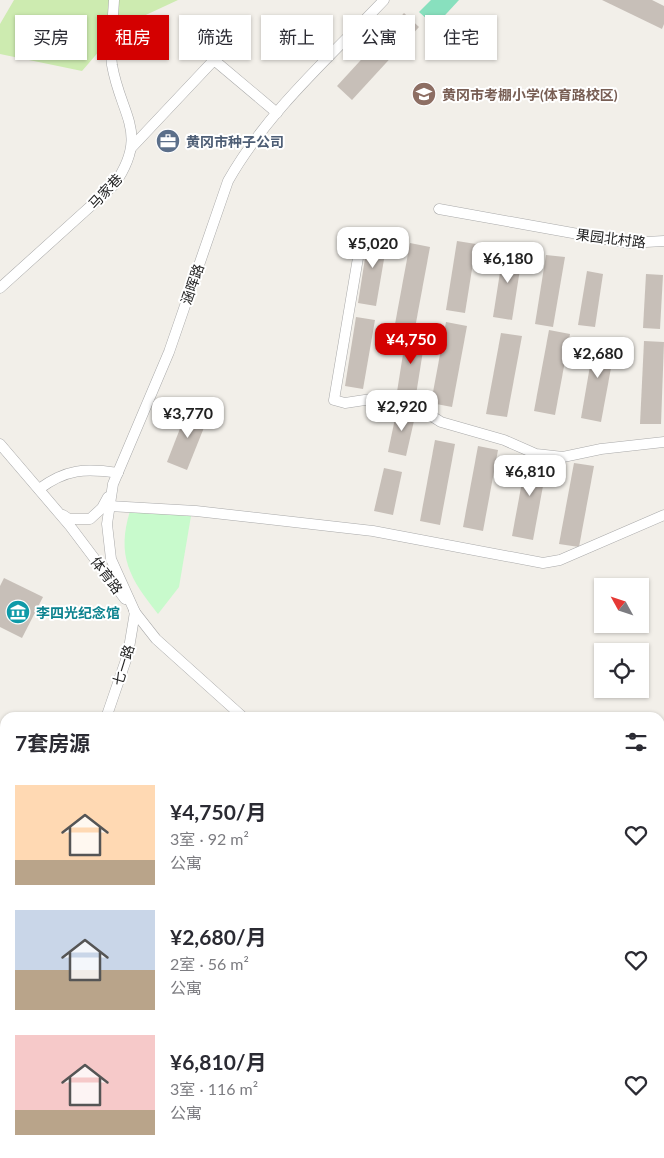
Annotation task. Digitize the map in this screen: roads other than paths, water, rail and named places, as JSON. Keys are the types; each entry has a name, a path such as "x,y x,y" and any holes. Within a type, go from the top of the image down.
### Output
{"street":[{"name":"马家巷","path":"0,288 114,185 127,166 132,147 132,130 112,66 114,0"},
{"name":"涵晖路","path":"135,612 111,559 107,524 113,484 168,352 228,181 243,155 277,113 384,0"},
{"path":"132,147 214,60 277,113"},
{"name":"果园北村路","path":"439,208 628,243 664,241"},
{"path":"361,240 334,400 345,403 378,398 411,403 441,422 545,455 563,457 601,449 664,442"},
{"name":"体育路","path":"0,444 56,509 156,639 237,712"},
{"path":"39,489 55,477 74,470 118,473"},
{"path":"56,509 70,519 90,520 102,508 113,484"},
{"path":"110,506 196,511 373,531 543,563 560,560 664,515"},
{"name":"七一路","path":"108,712 128,654 135,612"}],"place":[{"name":"黄冈市考棚小学(体育路校区)","path":"424,94"},
{"name":"黄冈市种子公司","path":"168,141"},
{"name":"李四光纪念馆","path":"18,612"}]}
